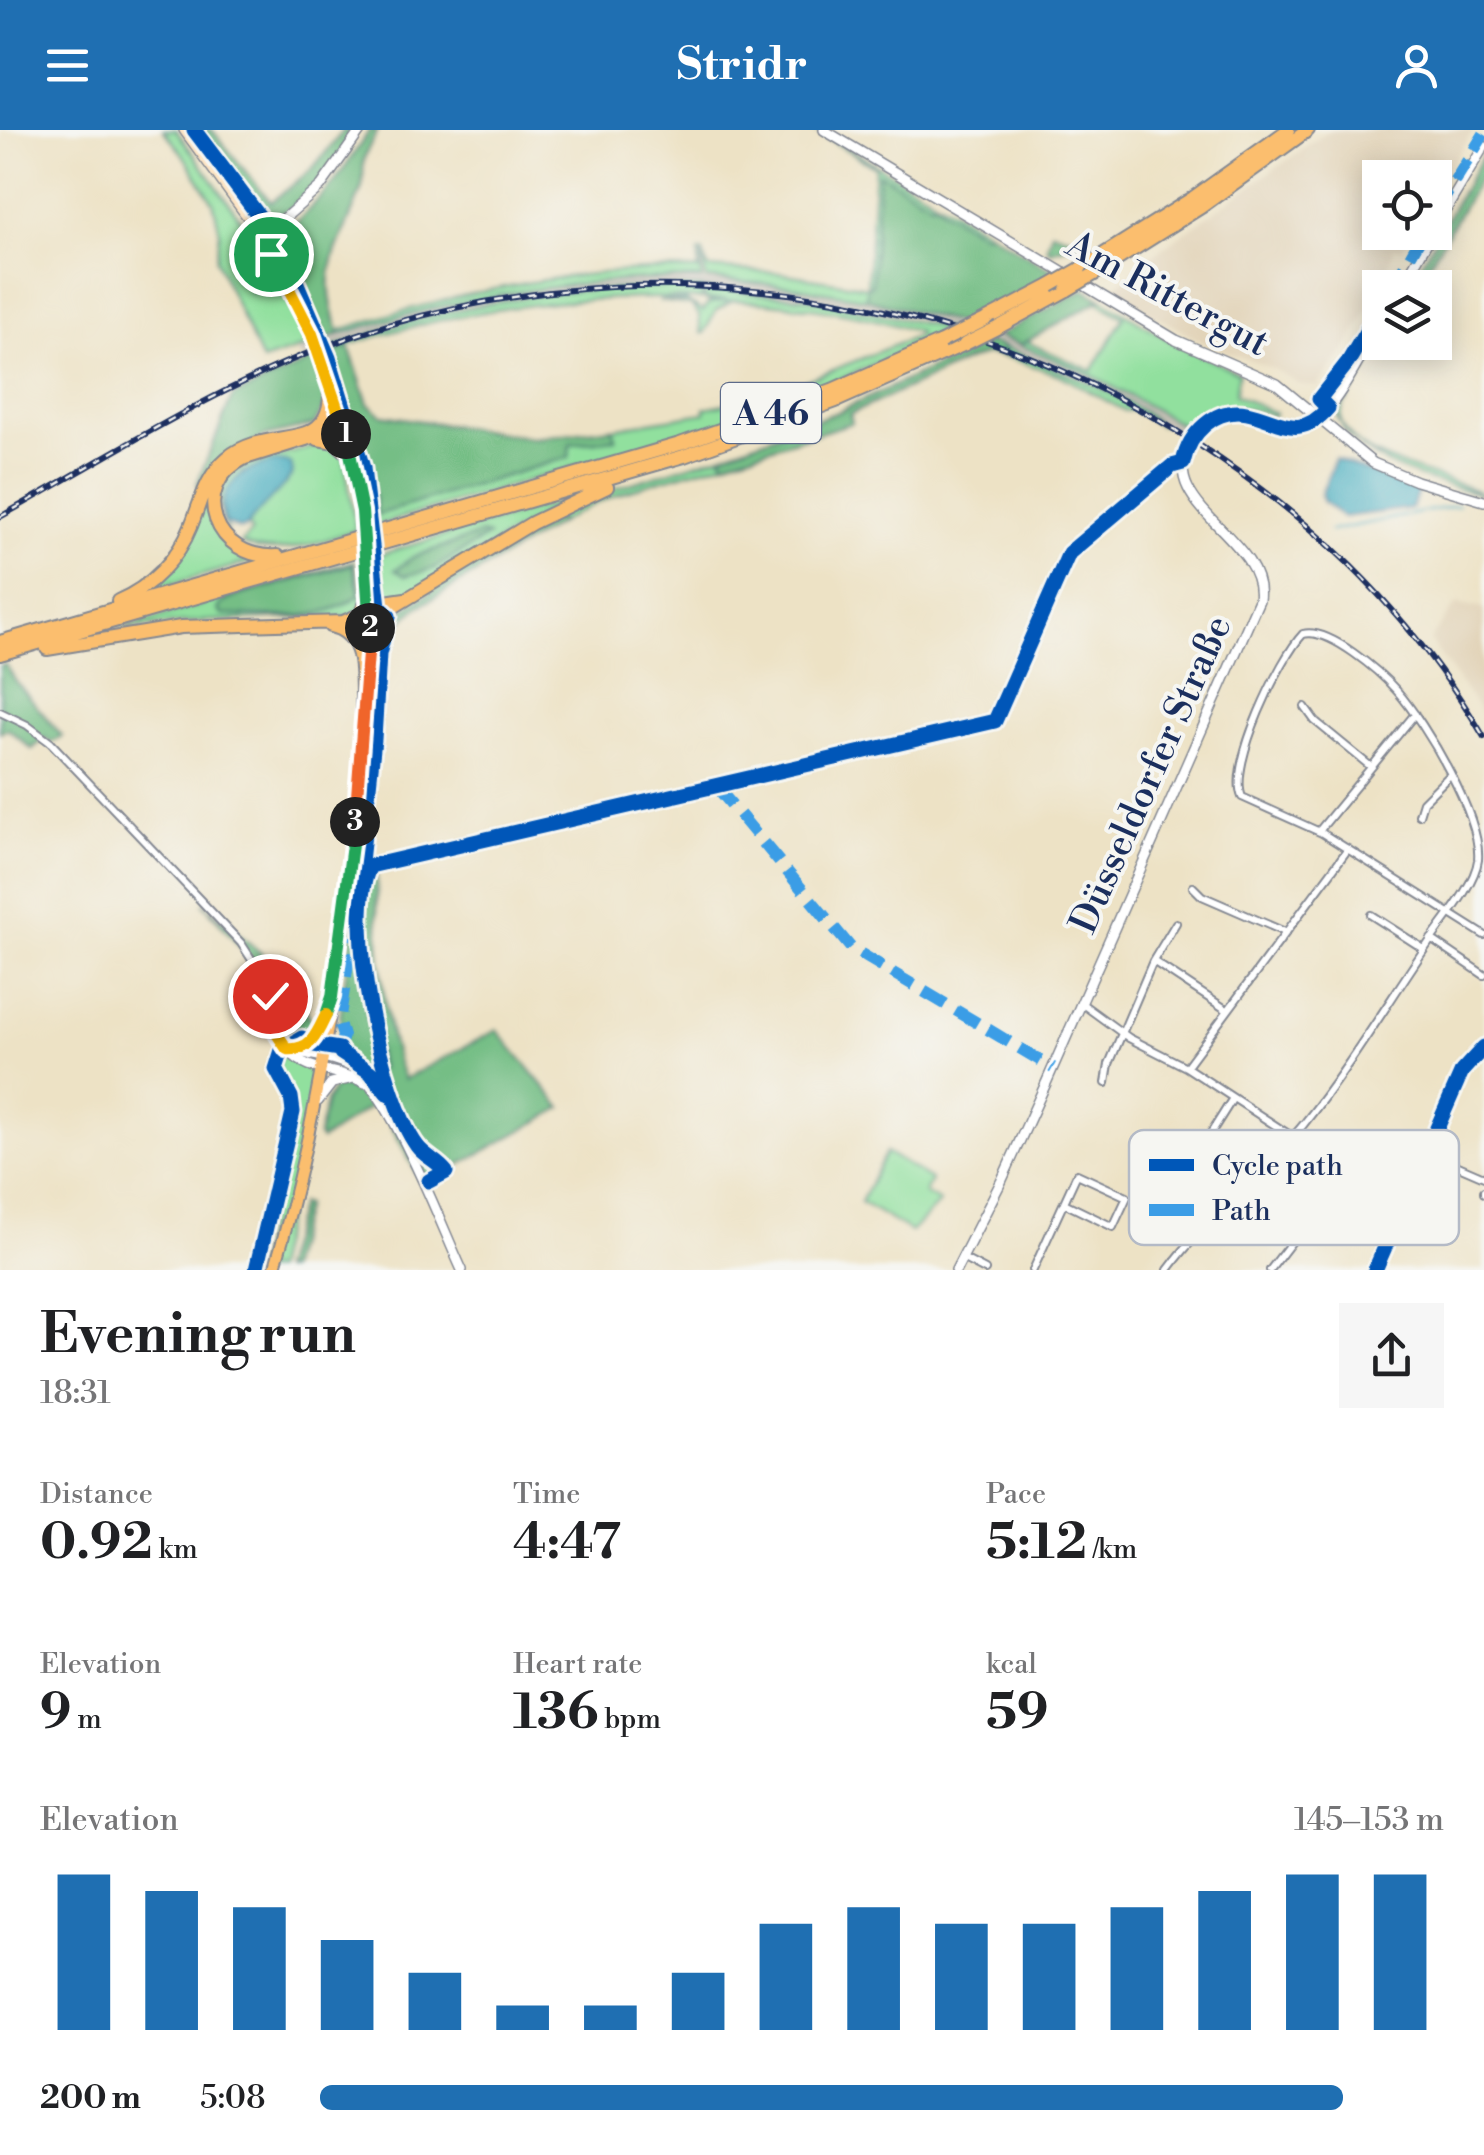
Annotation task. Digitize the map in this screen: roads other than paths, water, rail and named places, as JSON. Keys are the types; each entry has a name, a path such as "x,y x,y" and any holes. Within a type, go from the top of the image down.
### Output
{"highway":[{"name":"A 46","path":"0,642 712,434 832,390 941,342 1080,269 1179,208 1288,130"},
{"name":"A 46","path":"0,657 684,456 836,401 965,344 1096,274 1201,207 1308,130"},
{"path":"314,435 330,412 330,382"},
{"path":"334,546 254,556 230,543 214,514 218,484 234,464 262,451 344,428"},
{"path":"67,622 128,596 159,574 187,535 209,480 228,458 254,444 314,435 333,441 351,456"},
{"path":"369,656 383,616 405,599 570,503 684,456"},
{"path":"0,657 146,631 312,624 356,618 369,597 386,602 405,599"},
{"path":"312,624 342,630 357,645 364,723"}],"main road":[{"path":"184,130 262,238 315,341 351,456 362,511 368,576 369,656 352,857 310,1117 293,1204 274,1270"}],"street":[{"path":"262,238 321,186 361,130"},
{"name":"Am Rittergut","path":"824,130 1176,340 1277,384 1378,466 1484,501"},
{"path":"1452,200 1484,146"},
{"path":"1319,418 1362,352"},
{"name":"Düsseldorfer Straße","path":"956,1270 1001,1182 1082,1003 1260,598 1254,568 1188,489 1183,473 1185,453 1205,424 1225,414 1249,414 1289,427 1319,418"},
{"path":"1297,1130 1424,950 1448,914 1480,865 1474,830 1450,775 1415,714 1374,669 1337,643 1311,632 1298,639 1252,726 1238,780 1240,794 1248,802 1319,831 1448,914 1484,935"},
{"path":"1306,707 1315,721 1370,766"},
{"path":"0,712 50,743 241,943 263,974 277,1034 287,1049 375,1091"},
{"path":"1319,831 1415,714"},
{"path":"1418,815 1423,802 1450,775"},
{"path":"1186,1067 1348,850"},
{"path":"1194,887 1202,896 1285,932"},
{"path":"1371,914 1424,950"},
{"path":"1106,1083 1109,1064 1153,961 1176,923"},
{"path":"1431,939 1484,974"},
{"path":"1153,961 1228,1010"},
{"path":"287,1049 301,1048 314,1039 332,997"},
{"path":"1082,1003 1122,1034 1186,1067 1281,1130"},
{"path":"1436,1130 1462,1071 1484,1047"},
{"path":"320,1063 354,1068 375,1091 426,1183 462,1270"},
{"path":"310,1117 327,1087 341,1079 356,1079"},
{"path":"1213,1130 1233,1098"},
{"path":"1459,1166 1484,1177"},
{"path":"1033,1270 1077,1174 1127,1197 1113,1226 1064,1203"},
{"path":"1168,1270 1191,1245"},
{"path":"1270,1270 1289,1245"},
{"path":"1375,1270 1386,1245"},
{"path":"962,1258 985,1270"}],"water":[{"path":"1335,459 1418,491 1412,508 1343,517 1321,495"},
{"path":"279,461 291,463 293,473 288,480 247,526 241,529 226,524 224,499 235,480 255,468"}],"waterway":[{"path":"1330,531 1458,505"}],"railway":[{"path":"0,517 237,385 336,342 388,325 499,299 611,287 723,288 834,301 942,326 1047,364 1148,414 1244,476 1314,532 1378,594 1434,662 1484,737"}]}
